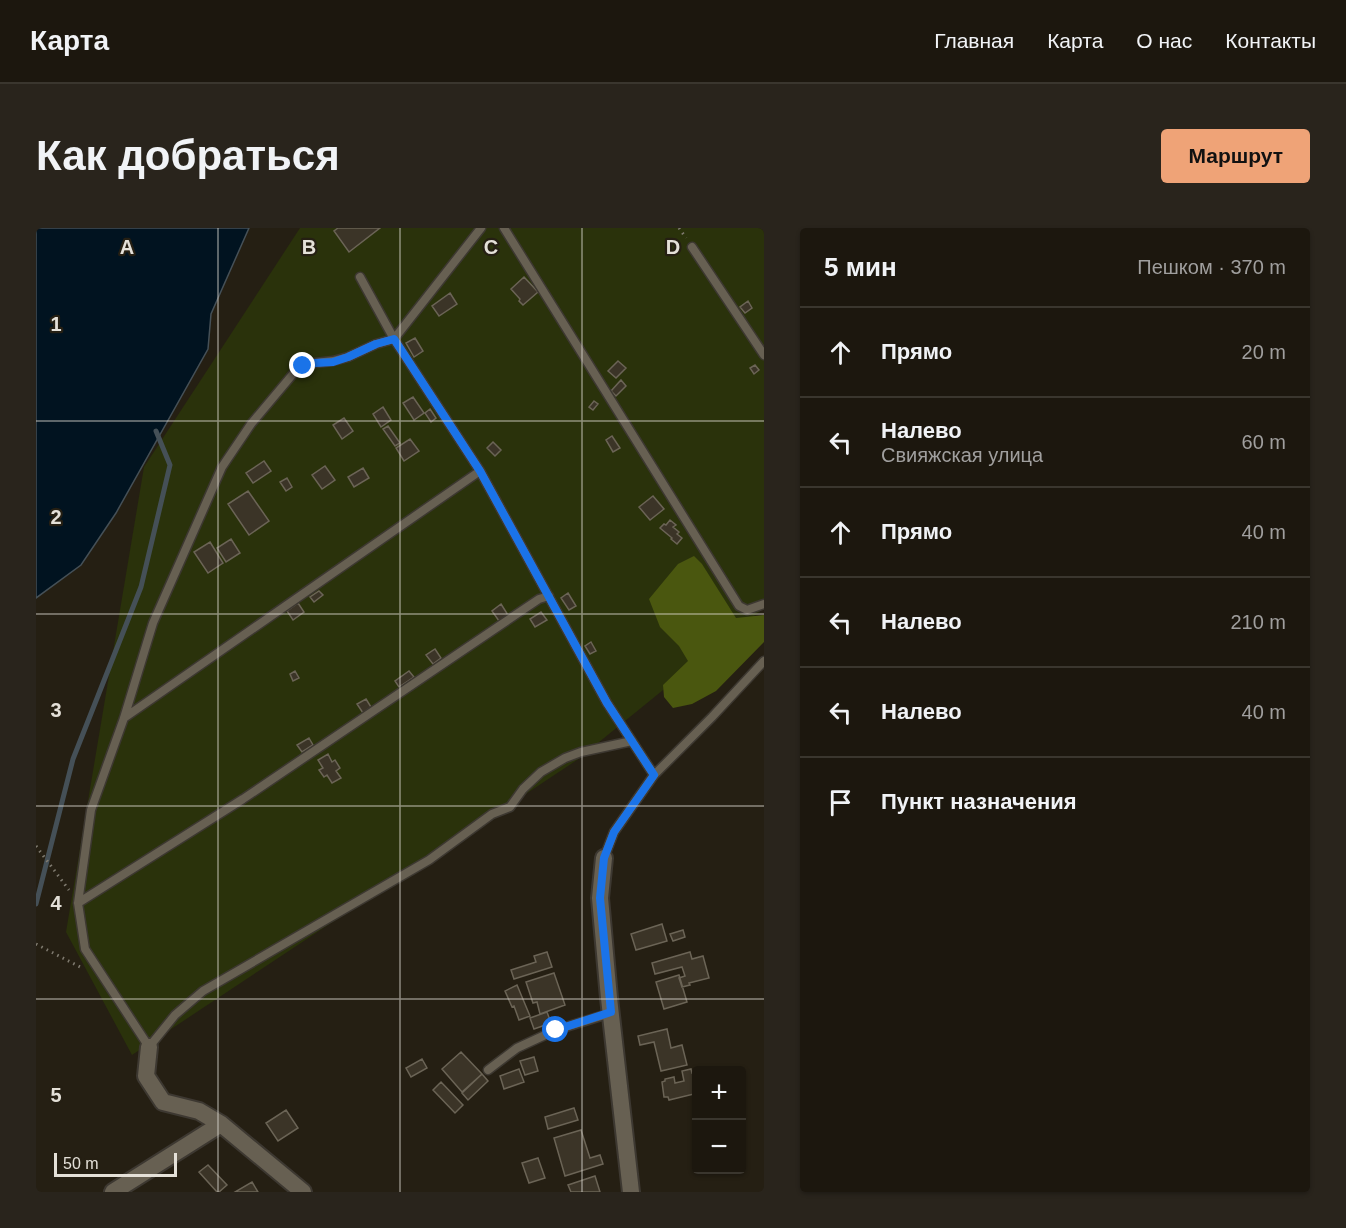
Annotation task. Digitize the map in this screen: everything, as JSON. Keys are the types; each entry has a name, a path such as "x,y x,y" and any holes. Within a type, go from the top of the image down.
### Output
{"street":[{"path":"604,858 600,898 631,1192"},
{"path":"149,1047 146,1076 163,1102 199,1111 221,1124 303,1192"},
{"path":"113,1192 221,1124"}],"lane":[{"path":"481,228 394,339 333,362 303,366 293,374 251,424 222,467 153,623 124,718 91,810 78,903 85,949 149,1047 175,1015 203,991 429,860 492,814 510,807 523,789 541,772 581,752 632,741"},
{"path":"504,228 739,606 747,610 764,604"},
{"path":"692,247 764,355"},
{"path":"360,277 394,339 480,471 607,703 654,775"},
{"path":"124,718 480,471"},
{"path":"78,903 243,799 539,599 549,596"},
{"path":"604,858 614,832 654,775 764,661"},
{"path":"488,1070 517,1048 556,1030 611,1012"}],"path":[{"path":"37,847 78,903"},
{"path":"36,944 106,981"}],"green space":[{"path":"300,228 764,228 764,608 577,760 132,1055 66,932 144,467"},
{"path":"694,556 702,564 736,618 764,615 764,642 716,691 692,704 673,708 664,697 663,685 688,661 679,646 660,627 649,599 678,564"}],"water":[{"path":"36,228 249,228 211,314 208,349 116,513 81,565 36,598"}],"building":[{"path":"338,228 380,228 349,252 334,231"},
{"path":"524,277 538,292 523,305 511,289"},
{"path":"450,293 457,304 439,316 432,306"},
{"path":"748,301 752,308 745,313 740,307"},
{"path":"415,338 423,351 414,357 406,343"},
{"path":"618,361 626,368 616,378 608,371"},
{"path":"755,365 759,370 754,374 750,368"},
{"path":"621,380 626,386 616,396 611,391"},
{"path":"413,397 424,413 414,420 403,403"},
{"path":"594,401 598,404 593,410 589,407"},
{"path":"383,407 391,420 381,427 373,414"},
{"path":"430,409 436,418 431,422 425,413"},
{"path":"344,418 353,431 342,439 333,425"},
{"path":"388,426 400,443 395,446 383,429"},
{"path":"612,436 620,448 613,452 606,440"},
{"path":"410,439 419,451 404,461 396,448"},
{"path":"493,442 501,450 495,456 487,448"},
{"path":"264,461 271,471 253,483 246,473"},
{"path":"325,466 335,480 322,489 312,475"},
{"path":"363,468 369,478 354,487 348,477"},
{"path":"287,478 292,487 286,491 280,482"},
{"path":"248,491 269,521 249,535 228,504"},
{"path":"653,496 664,509 650,520 639,507"},
{"path":"670,520 676,525 673,527 682,538 677,544 660,528"},
{"path":"231,539 240,553 226,562 217,548"},
{"path":"210,542 223,563 208,573 194,552"},
{"path":"319,591 323,595 314,602 310,597"},
{"path":"568,593 576,606 569,610 561,598"},
{"path":"298,603 304,612 293,620 287,611"},
{"path":"501,604 508,615 499,621 492,611"},
{"path":"541,612 547,620 535,627 530,619"},
{"path":"591,642 596,651 590,654 585,646"},
{"path":"435,649 441,658 433,664 426,655"},
{"path":"295,671 299,678 293,681 290,674"},
{"path":"409,671 414,677 399,687 395,681"},
{"path":"366,699 371,707 363,713 357,704"},
{"path":"309,738 313,745 302,752 297,745"},
{"path":"328,754 332,762 335,760 340,768 336,771 341,778 332,783 327,775 324,777 319,770 323,768 318,760"},
{"path":"662,924 667,941 636,950 631,934"},
{"path":"683,930 685,937 673,941 670,934"},
{"path":"547,952 552,967 514,979 511,970 536,962 534,956"},
{"path":"690,952 692,959 703,956 709,978 682,987 679,978 685,976 682,967 655,974 652,963"},
{"path":"554,973 565,1005 540,1014 537,1002 533,1003 526,982"},
{"path":"679,975 687,1002 664,1009 656,982"},
{"path":"517,985 530,1016 519,1020 505,991"},
{"path":"547,1012 551,1023 534,1029 530,1018"},
{"path":"667,1029 671,1048 682,1045 687,1065 661,1071 654,1042 640,1045 638,1036"},
{"path":"461,1052 482,1074 462,1092 442,1069"},
{"path":"534,1057 538,1071 525,1075 520,1061"},
{"path":"422,1059 427,1068 411,1077 406,1068"},
{"path":"519,1069 524,1082 504,1089 500,1076"},
{"path":"691,1069 692,1094 669,1100 668,1097 664,1097 662,1082 674,1077 675,1083 684,1081 682,1071"},
{"path":"482,1074 488,1081 468,1100 462,1093"},
{"path":"441,1082 463,1105 455,1113 433,1090"},
{"path":"574,1108 578,1120 548,1129 545,1117"},
{"path":"286,1110 298,1128 278,1141 266,1123"},
{"path":"581,1130 590,1158 600,1155 603,1164 565,1176 554,1138"},
{"path":"538,1158 545,1178 529,1183 522,1163"},
{"path":"208,1165 227,1185 219,1192 199,1172"},
{"path":"595,1176 600,1192 571,1192 568,1185"},
{"path":"252,1182 258,1192 235,1192"}],"waterway":[{"path":"36,904 73,759 141,587 170,465 156,431"}],"route":[{"path":"303,366 333,362 394,339 480,471 607,703 654,775 614,832 604,858 600,898 611,1012 556,1030"}]}
